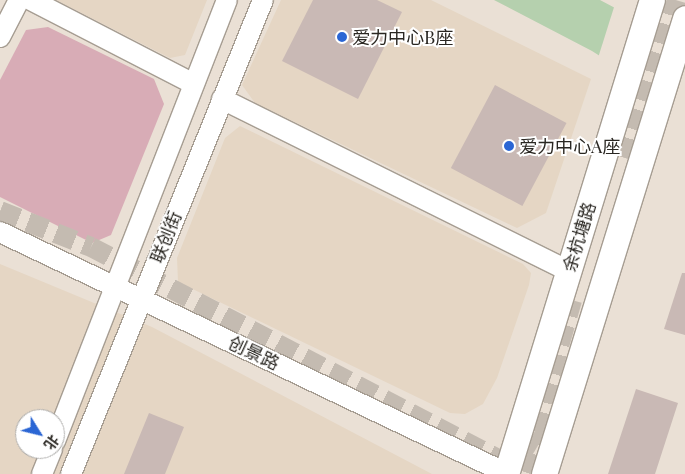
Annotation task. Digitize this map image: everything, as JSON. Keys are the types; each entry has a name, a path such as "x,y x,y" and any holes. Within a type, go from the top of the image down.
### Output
{"main road":[{"name":"余杭塘路","path":"507,474 649,8"},
{"name":"余杭塘路","path":"544,474 682,27"}],"street":[{"path":"0,37 18,0"},
{"path":"30,0 194,84"},
{"name":"联创街","path":"65,415 227,0"},
{"name":"联创街","path":"71,474 140,299 263,0"},
{"path":"222,99 568,272"},
{"name":"创景路","path":"0,232 507,474"},
{"path":"42,474 48,459"}],"shaded area":[{"path":"56,0 207,0 185,55 170,58"},
{"path":"281,0 431,0 591,79 546,213 517,228 255,103 242,85"},
{"path":"494,0 600,0 685,45 685,110 592,51"},
{"path":"48,27 154,79 164,104 111,235 92,243 0,197 0,80 26,30"},
{"path":"240,126 523,264 531,273 529,285 497,378 483,404 465,414 450,413 178,282 177,258 225,138"},
{"path":"0,264 152,327 432,474 0,474"}],"pier":[{"path":"615,4 685,42 685,112 598,58"}],"building":[{"name":"爱力中心B座","path":"313,0 377,0 402,12 358,99 282,61"},
{"name":"爱力中心A座","path":"495,85 567,123 522,206 451,168"},
{"path":"682,273 685,273 685,335 664,329"},
{"path":"636,389 678,403 655,474 608,474"},
{"path":"149,413 184,427 165,474 124,474"}],"tunnel":[{"path":"628,159 677,0"},
{"path":"0,211 91,247 501,460 505,473"},
{"path":"510,456 523,451 535,431 572,300"},
{"path":"530,474 546,429"}],"place":[{"name":"爱力中心B座","path":"342,37"},
{"name":"爱力中心A座","path":"509,146"}]}
